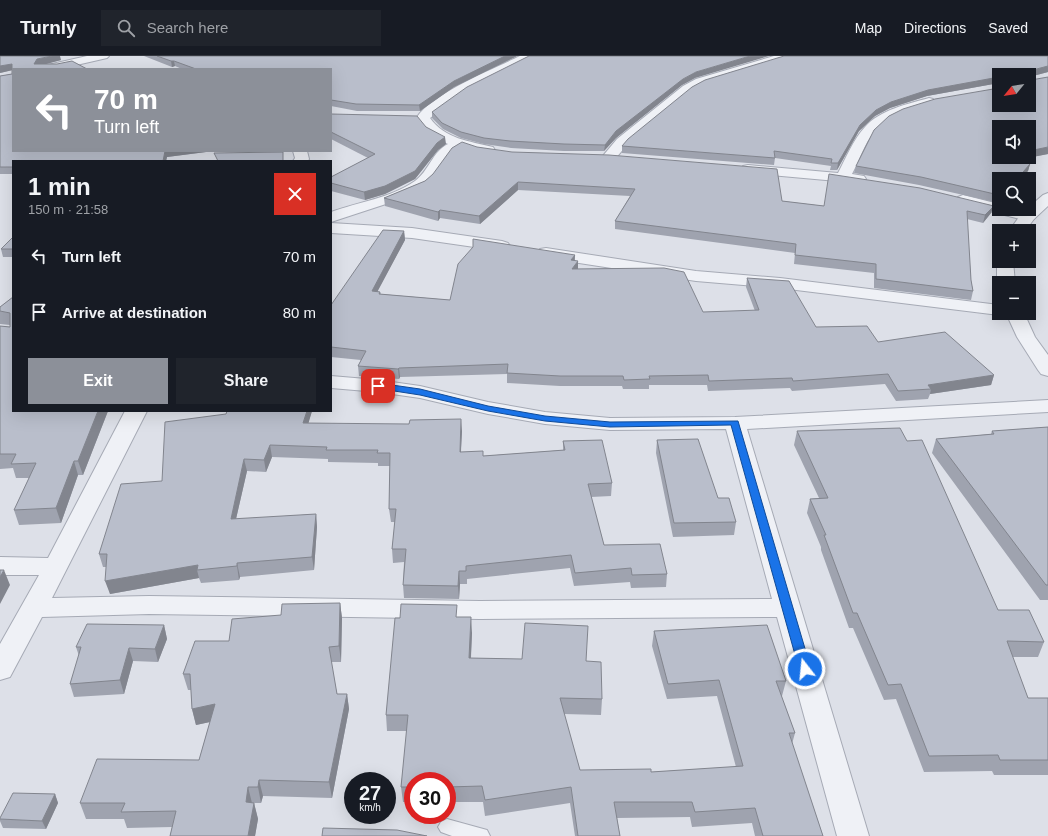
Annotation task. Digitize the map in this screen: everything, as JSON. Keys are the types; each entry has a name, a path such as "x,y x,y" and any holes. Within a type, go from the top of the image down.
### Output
{"street":[{"path":"48,68 103,56"},
{"path":"409,118 423,117 434,107 465,89 529,56"},
{"path":"608,157 622,142 687,89 700,82 786,56"},
{"path":"843,177 869,130 882,119 901,110 941,100"},
{"path":"423,117 428,127 442,136 476,149 498,152"},
{"path":"332,217 396,195 420,184 432,171 438,160 447,150 460,144"},
{"path":"594,157 624,159"},
{"path":"734,168 874,181"},
{"path":"948,197 992,207"},
{"path":"1036,209 1048,198"},
{"path":"1022,224 1028,216"},
{"path":"332,228 439,236 696,276 780,283 992,309"},
{"path":"1018,320 1026,337 1048,370"},
{"path":"332,382 378,386 420,392 488,408 545,418 610,424 735,423 1048,406"},
{"path":"0,669 56,567 135,412"},
{"path":"735,423 853,836"},
{"path":"0,566 56,567"},
{"path":"34,608 150,605 480,610 788,608"}],"lane":[{"path":"447,827 482,836"}],"building":[{"path":"0,56 52,56 37,59 34,64 57,64 72,61 85,68 12,68 12,64 0,66"},
{"path":"157,56 505,56 454,81 419,105 356,104 332,100 332,68 193,68"},
{"path":"529,56 750,56 696,72 683,79 616,131 605,145 510,141 484,138 461,132 442,123 432,112 467,87"},
{"path":"784,56 1048,56 1048,66 1036,69 992,68 992,78 928,90 891,102 876,110 860,125 838,163 831,163 832,159 774,151 775,158 622,146 628,139 692,87 705,80"},
{"path":"12,74 12,152 165,152 163,160 12,160 12,167 0,167 0,76"},
{"path":"1048,77 1048,147 1036,150 1036,120 992,120 992,164 1030,164 1023,172 992,172 992,193 921,177 856,166 874,130 889,116 903,109 935,99 992,89 992,112 1036,112 1036,79"},
{"path":"332,114 417,116 426,127 445,137 437,143 415,171 385,186 364,192 332,183 332,176 375,154 332,132"},
{"path":"462,142 477,147 512,152 609,155 777,169 782,201 824,206 829,174 920,188 992,206 992,208 985,215 967,211 973,291 876,279 876,264 795,255 796,244 615,221 635,189 518,182 479,216 440,210 438,212 384,198 425,181 433,174 452,148"},
{"path":"283,152 283,160 218,160 214,153"},
{"path":"383,230 404,231 372,291 380,292 379,294 450,300 458,264 473,247 473,239 575,255 571,260 578,261 572,269 664,268 684,272 703,312 759,310 747,278 789,281 816,327 867,326 878,342 945,332 994,375 928,385 931,389 898,391 888,374 793,381 792,378 709,381 708,375 649,376 650,379 624,380 623,376 560,376 507,373 508,364 398,369 358,366 366,351 332,347 332,304"},
{"path":"12,238 12,249 1,249"},
{"path":"12,298 12,412 98,412 78,461 74,461 56,508 14,510 36,463 11,464 16,454 0,454 0,326 10,327 10,313 0,311 0,307"},
{"path":"227,412 307,412 303,423 409,424 410,420 461,419 460,452 483,451 483,456 565,450 563,441 602,440 612,483 588,484 604,545 660,544 667,574 632,575 631,568 575,573 571,555 466,566 466,571 459,571 458,586 403,585 406,549 392,549 396,509 389,509 390,453 377,453 378,450 326,450 327,447 270,445 264,460 244,459 231,519 316,514 312,557 237,563 237,566 197,570 198,565 105,581 107,554 99,554 121,484 162,481 165,422 226,414"},
{"path":"1048,427 1048,585 1046,585 936,439 994,434 992,431"},
{"path":"900,428 907,441 922,440 998,610 1029,610 1044,642 1007,641 1028,698 1048,698 1048,760 1000,760 998,755 929,756 901,684 888,685 857,613 853,613 824,535 826,535 810,499 828,498 797,431"},
{"path":"698,439 718,498 729,498 736,522 674,523 657,440"},
{"path":"0,570 4,570 0,577"},
{"path":"340,603 339,646 329,647 337,694 347,694 329,782 259,780 258,787 248,787 246,802 254,803 248,836 170,836 176,811 121,812 125,803 80,803 97,759 199,760 215,704 192,709 190,674 183,674 195,641 229,641 232,619 281,615 282,604"},
{"path":"401,604 457,605 456,617 471,617 469,658 522,659 525,623 588,626 586,661 601,662 602,699 560,698 580,770 651,769 651,772 743,766 719,680 668,684 654,631 767,625 786,681 776,681 795,733 789,733 823,836 763,836 755,808 695,812 692,802 614,802 620,836 578,836 571,787 485,800 482,786 456,787 456,772 404,772 404,787 401,787 408,715 386,715 395,618 400,618"},
{"path":"87,624 164,625 155,649 129,648 120,680 70,684 81,647 76,647"},
{"path":"13,793 55,794 42,821 0,819"},
{"path":"323,828 397,830 427,836 322,836"}],"route":[{"path":"378,386 420,392 488,408 545,418 610,424 735,423 805,669"}]}
